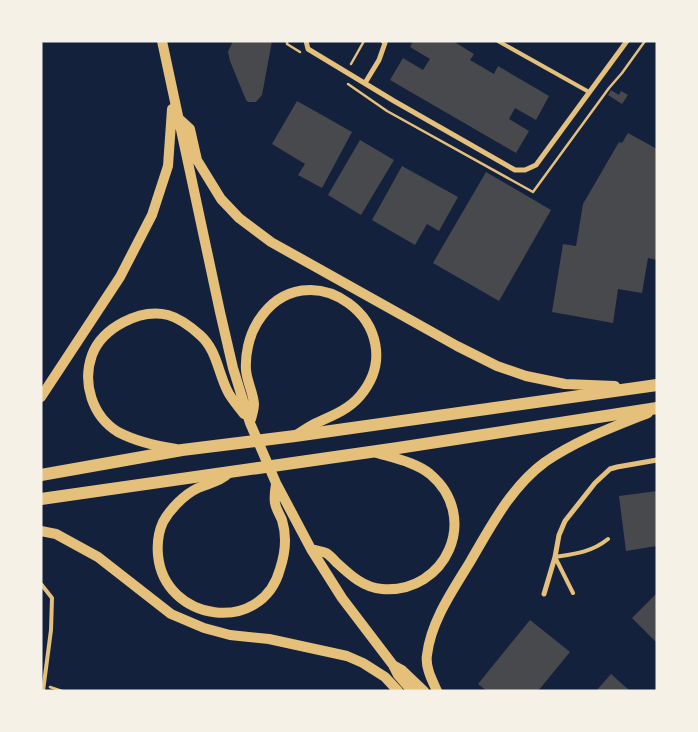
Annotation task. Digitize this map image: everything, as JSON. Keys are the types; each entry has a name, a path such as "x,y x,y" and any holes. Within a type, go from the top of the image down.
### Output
{"highway":[{"path":"41,475 215,445 295,436 652,386"},
{"path":"41,499 305,460 374,452 657,408"}],"main road":[{"path":"162,41 173,100 233,368 250,423 276,483 311,550 342,598 393,665 398,676 412,691"},
{"path":"41,397 120,278 152,215 168,166 173,100"},
{"path":"177,117 190,129 197,160 221,199 239,218 271,242 448,341 497,366 526,376 565,384 652,386"},
{"path":"250,423 254,405 246,371 250,337 257,324 266,310 277,300 292,293 308,290 331,293 354,306 365,319 376,350 375,368 368,385 351,405 295,436"},
{"path":"182,450 149,445 117,431 103,420 91,398 89,368 92,354 111,331 125,322 153,314 168,315 196,331 212,350 228,393 250,423"},
{"path":"437,691 427,666 430,640 451,593 496,518 514,493 539,468 565,450 588,437 657,408"},
{"path":"311,550 327,553 351,576 361,582 381,589 410,586 422,580 443,562 449,554 453,544 455,521 453,509 442,487 420,466 374,452"},
{"path":"231,471 221,480 197,489 173,509 163,523 157,542 159,563 166,583 181,599 198,609 220,613 236,612 249,608 260,601 273,585 280,572 285,538 275,502 276,483"},
{"path":"41,531 56,534 98,557 171,614 204,628 287,642 347,656 363,663 385,677 398,691"},
{"path":"393,665 402,670 424,691"}],"street":[{"path":"306,41 308,49 515,170 525,170 536,165 627,41"},
{"path":"365,83 379,60 385,42"},
{"path":"544,594 555,557 558,535 565,521 602,476 617,466 657,460"}],"lane":[{"path":"498,41 589,92"},
{"path":"573,593 555,557 586,552 608,539"},
{"path":"41,584 52,598 52,630 43,691"}],"path":[{"path":"287,41 286,44 303,54"},
{"path":"349,67 364,41"},
{"path":"344,78 350,87 387,111 533,192 645,41"}],"building":[{"path":"233,41 272,41 262,95 256,102 248,102 246,100 230,61 228,52"},
{"path":"413,41 453,41 474,54 470,60 494,74 498,66 549,96 536,120 515,108 509,119 529,131 516,153 390,80 403,58 423,70 430,59 410,47"},
{"path":"611,90 619,95 621,91 628,95 622,104 608,95"},
{"path":"297,101 352,132 322,188 298,175 305,164 272,144"},
{"path":"628,133 657,149 657,260 648,258 642,293 618,289 613,323 552,312 563,244 576,246 583,204 619,142 622,143"},
{"path":"360,140 394,160 361,215 328,195"},
{"path":"402,166 458,197 439,231 427,224 415,245 372,220"},
{"path":"486,172 551,210 499,301 433,263"},
{"path":"657,491 657,546 626,551 619,496"},
{"path":"657,593 657,643 632,618"},
{"path":"530,620 570,652 538,691 487,691 478,684"},
{"path":"611,674 630,691 596,691"}]}
